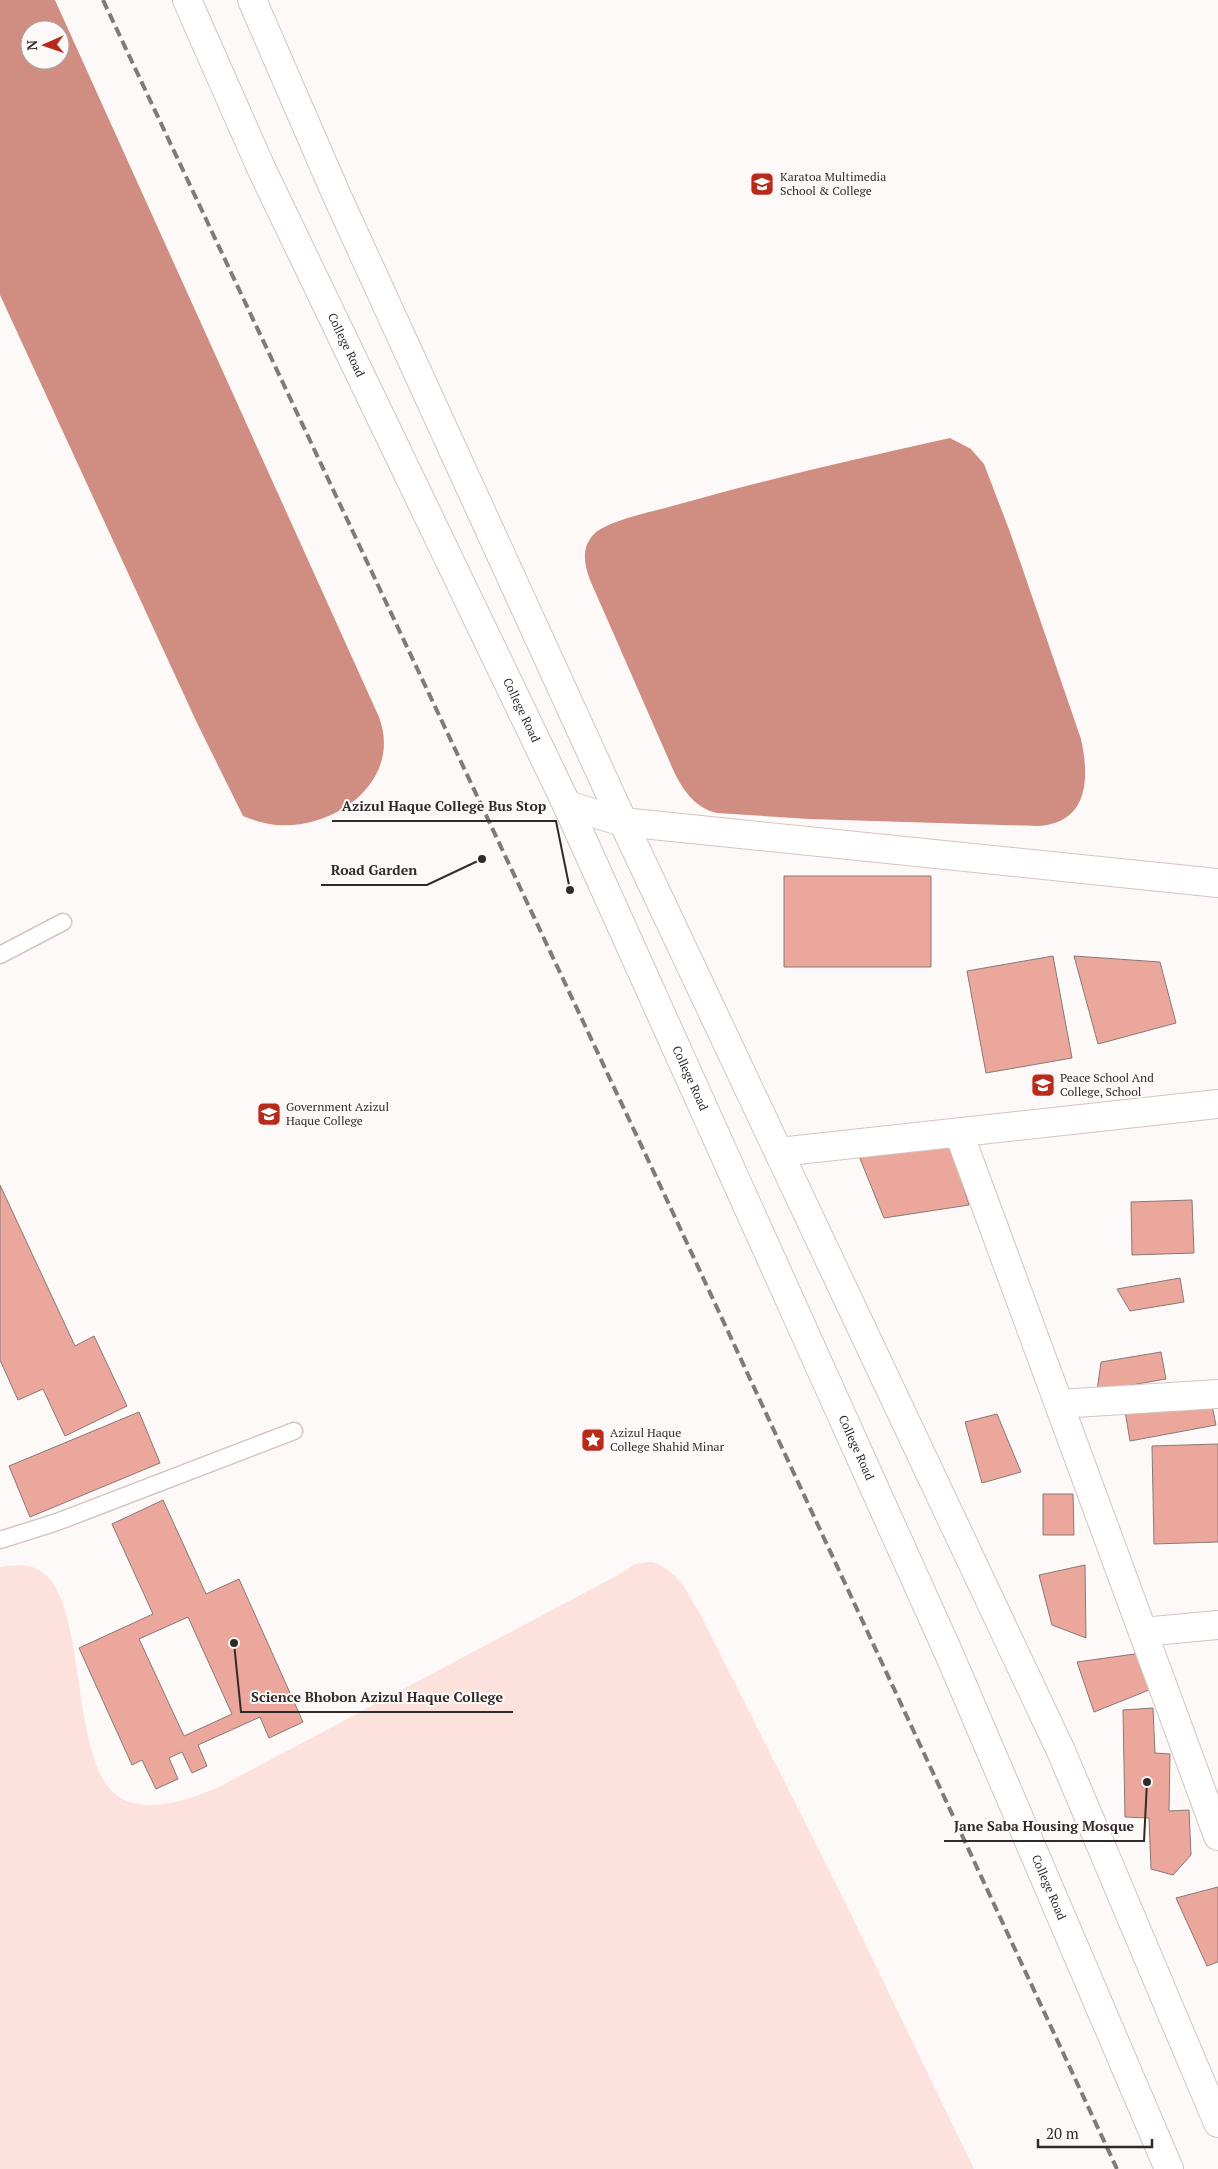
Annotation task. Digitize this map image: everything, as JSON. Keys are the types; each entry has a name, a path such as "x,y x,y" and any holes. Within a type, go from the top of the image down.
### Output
{"main road":[{"name":"College Road","path":"187,0 262,170 567,805 950,1656 1168,2169"},
{"path":"252,0 337,196 623,822 1061,1751 1218,2123"},
{"path":"567,805 623,822 1218,883"},
{"path":"779,1152 1218,1104"},
{"path":"959,1133 1218,1836"},
{"path":"1059,1404 1218,1394"},
{"path":"1143,1632 1218,1625"}],"lane":[{"path":"0,955 63,922"},
{"path":"0,1540 57,1522 294,1431"}],"shaded area":[{"path":"0,0 55,0 64,20 20,20 20,70 70,70 70,33 379,717 384,740 381,762 373,781 359,797 341,810 320,819 298,824 276,825 259,822 243,816 197,723 0,295"},
{"path":"950,438 971,449 984,464 1010,532 1081,739 1084,754 1085,783 1082,796 1076,808 1067,817 1055,823 1038,826 809,819 717,813 697,803 687,793 675,774 590,580 586,568 585,550 590,539 600,529 608,525 638,515 843,462"},
{"path":"652,1562 669,1570 675,1576 700,1614 845,1902 974,2169 0,2169 0,1567 19,1565 33,1567 54,1585 66,1613 94,1759 107,1785 127,1801 150,1805 186,1799 219,1787 616,1576 635,1564"}],"building":[{"path":"784,876 931,876 931,967 784,967"},
{"path":"1053,956 1072,1058 986,1073 967,971"},
{"path":"1074,956 1160,962 1176,1023 1098,1044"},
{"path":"947,1134 969,1205 884,1218 859,1156"},
{"path":"0,1185 75,1346 94,1336 127,1406 65,1436 43,1389 18,1400 0,1360"},
{"path":"1192,1200 1194,1253 1132,1255 1131,1202"},
{"path":"1180,1278 1184,1302 1130,1311 1117,1289"},
{"path":"1161,1352 1166,1379 1097,1391 1101,1362"},
{"path":"1210,1396 1216,1425 1130,1441 1125,1411"},
{"path":"139,1412 160,1463 30,1517 9,1466"},
{"path":"997,1414 1021,1472 982,1483 965,1422"},
{"path":"1218,1444 1218,1542 1154,1544 1152,1446"},
{"path":"1043,1494 1073,1494 1074,1535 1043,1535"},
{"path":"163,1500 206,1594 239,1579 303,1722 269,1738 260,1717 198,1745 207,1766 192,1773 182,1752 169,1758 178,1779 156,1789 142,1760 132,1765 79,1648 153,1614 112,1524","holes":["188,1617 232,1714 184,1736 139,1639"]},
{"path":"1085,1565 1086,1638 1052,1625 1039,1575"},
{"path":"1142,1653 1149,1690 1094,1712 1077,1662"},
{"path":"1153,1708 1155,1753 1170,1754 1169,1811 1189,1810 1191,1855 1173,1875 1151,1869 1149,1818 1125,1817 1123,1710"},
{"path":"1218,1887 1218,1962 1207,1966 1176,1898"}],"railway":[{"path":"103,0 673,1213 1117,2169"}],"place":[{"name":"Karatoa Multimedia School & College","path":"762,184"},
{"name":"Road Garden","path":"482,859"},
{"name":"Azizul Haque College Bus Stop","path":"570,890"},
{"name":"Peace School And College, School","path":"1043,1085"},
{"name":"Government Azizul Haque College","path":"269,1114"},
{"name":"Azizul Haque College Shahid Minar","path":"593,1440"},
{"name":"Science Bhobon Azizul Haque College","path":"234,1643"},
{"name":"Jane Saba Housing Mosque","path":"1147,1782"}]}
